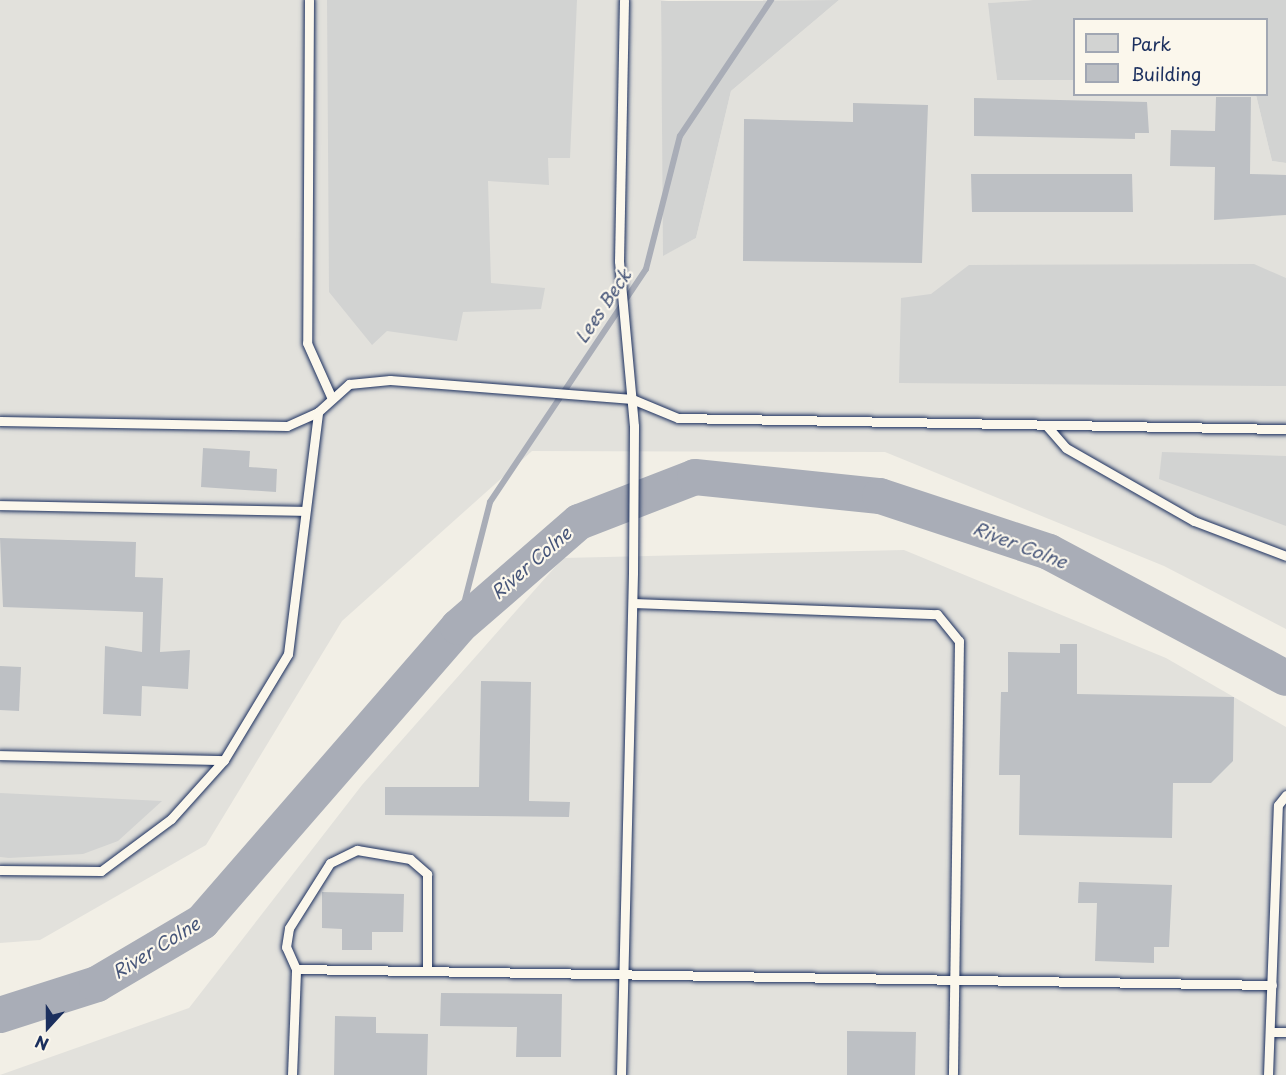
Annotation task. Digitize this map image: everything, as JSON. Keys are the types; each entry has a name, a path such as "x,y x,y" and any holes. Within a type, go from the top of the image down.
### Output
{"lane":[{"path":"309,0 307,343 332,399"},
{"path":"621,1075 633,603 634,426 619,261 624,0"},
{"path":"0,421 287,426 318,412 349,384 390,380 632,399 678,418 1286,429"},
{"path":"0,870 101,871 171,819 224,760 288,654 304,510 318,412"},
{"path":"1046,425 1066,448 1194,521 1286,556"},
{"path":"0,506 304,510"},
{"path":"633,603 937,614 960,642 953,1075"},
{"path":"0,755 224,760"},
{"path":"1268,1075 1278,806 1286,795"},
{"path":"292,1075 296,969 286,946 289,927 323,872 338,856 357,850 410,859 427,874 427,971"},
{"path":"296,969 954,983 1272,985"},
{"path":"1269,1032 1286,1032"}],"shaded area":[{"path":"0,0 669,0 661,1 664,255 696,238 731,91 839,0 1033,0 989,3 997,80 1073,80 1073,96 1256,96 1272,161 1286,163 1286,629 1164,566 885,452 532,451 342,621 206,845 40,940 0,943"},
{"path":"904,550 1166,658 1286,727 1286,1075 0,1075 189,1008 362,785 563,558"}],"green space":[{"path":"327,0 577,0 570,158 548,158 549,185 488,181 491,283 545,288 541,309 463,312 457,341 387,331 372,345 329,292"},
{"path":"839,0 731,91 696,238 663,256 661,1"},
{"path":"1033,0 1286,0 1286,163 1272,161 1256,96 1268,96 1268,18 1073,18 1073,80 997,80 988,3"},
{"path":"1254,264 1286,278 1286,386 899,383 901,298 931,294 969,265"},
{"path":"1162,452 1286,456 1286,526 1159,479"},
{"path":"0,793 162,801 118,841 83,854 9,858 0,857"}],"building":[{"path":"1216,97 1251,97 1250,174 1286,175 1286,215 1214,220 1215,167 1170,166 1171,130 1215,131"},
{"path":"974,98 1147,102 1149,133 1135,133 1135,139 974,136"},
{"path":"853,103 928,105 922,263 743,261 744,119 853,122"},
{"path":"971,174 1132,174 1133,212 972,212"},
{"path":"203,448 250,451 249,467 277,469 276,492 201,487"},
{"path":"0,538 136,542 135,577 163,578 160,652 190,650 188,689 142,686 141,716 103,714 105,646 142,652 143,612 3,607"},
{"path":"1060,644 1077,644 1077,694 1234,697 1233,761 1211,783 1173,783 1172,838 1019,835 1020,775 999,775 1001,692 1008,692 1008,652 1060,653"},
{"path":"0,666 21,667 19,711 0,710"},
{"path":"481,681 531,682 529,801 570,802 569,817 385,815 385,787 479,787"},
{"path":"1079,882 1172,885 1169,947 1154,947 1154,963 1095,961 1097,903 1078,903"},
{"path":"322,892 404,894 403,932 372,932 372,950 342,950 342,929 322,928"},
{"path":"441,993 562,994 561,1057 516,1057 517,1027 440,1026"},
{"path":"335,1016 376,1017 376,1033 428,1034 427,1075 334,1075"},
{"path":"847,1031 916,1032 915,1075 847,1075"}],"waterway":[{"name":"Lees Beck","path":"458,627 490,502 646,269 680,136 771,0"},
{"name":"River Colne","path":"0,1015 97,984 202,922 458,627 579,522 695,477 880,496 1049,552 1286,678"}]}
